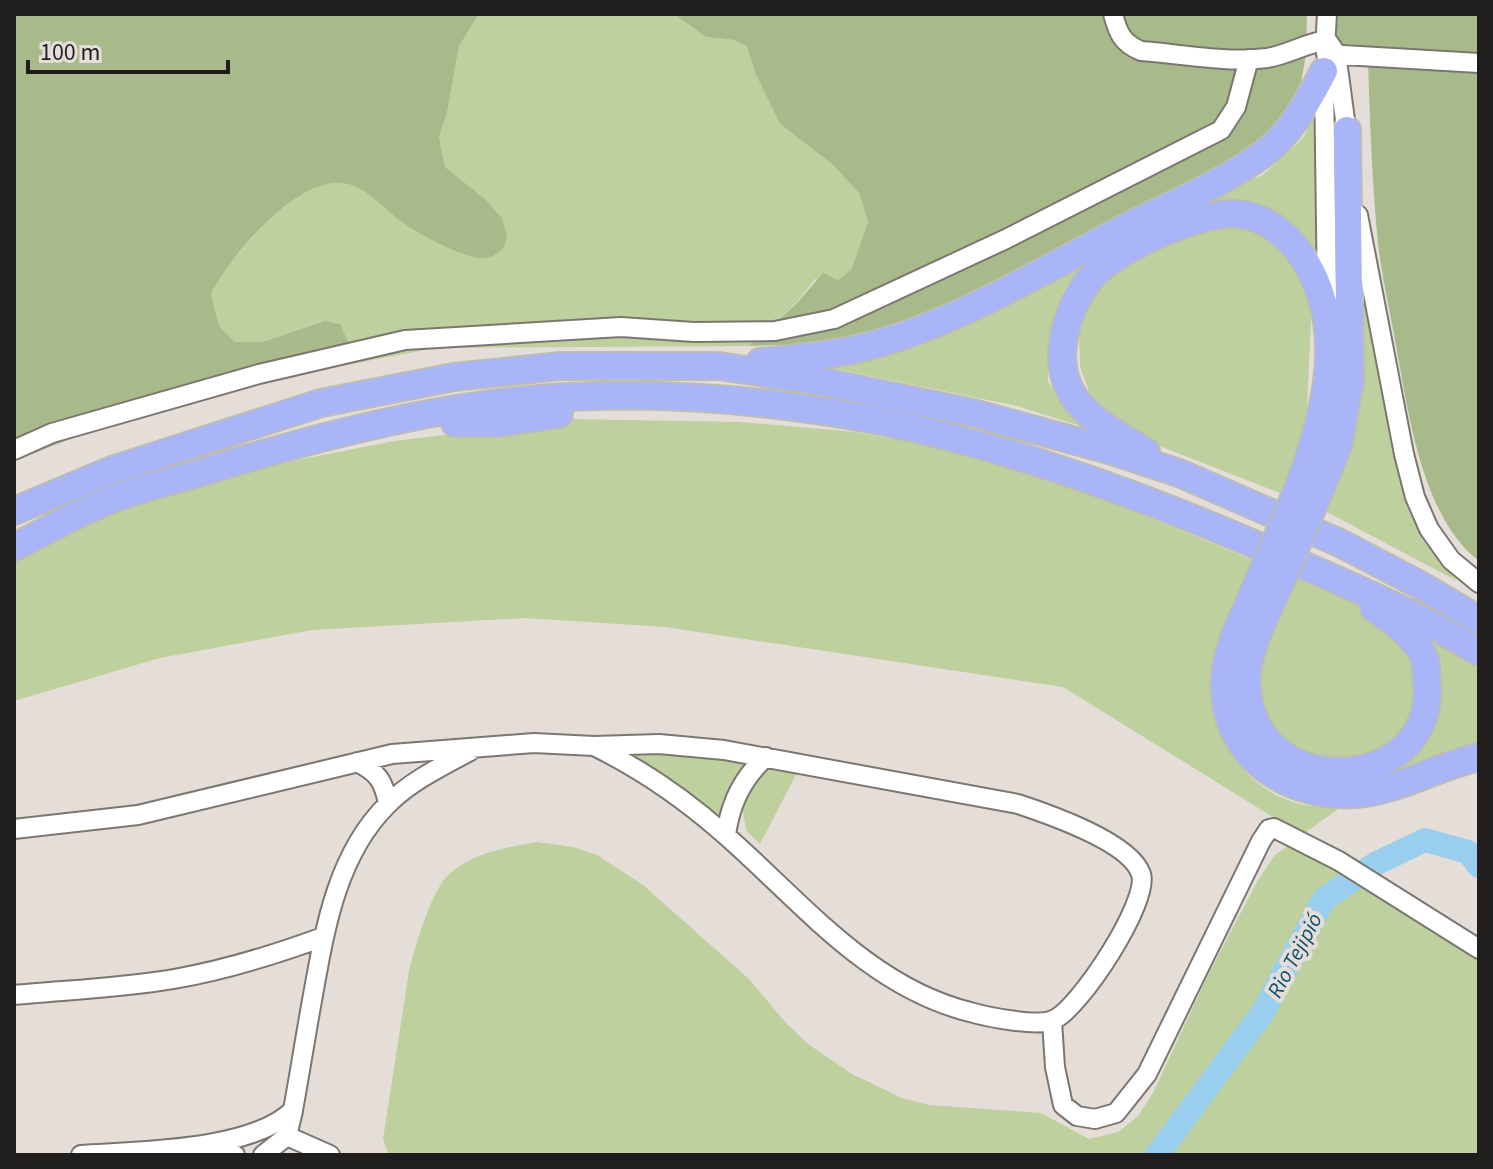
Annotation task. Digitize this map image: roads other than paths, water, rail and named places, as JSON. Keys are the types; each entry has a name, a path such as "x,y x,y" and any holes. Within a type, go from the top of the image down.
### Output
{"highway":[{"path":"14,511 112,470 321,403 454,377 561,366 719,366 806,358 858,349 916,331 980,302 1223,178 1264,153 1285,133 1305,106 1327,55"},
{"path":"1347,130 1350,381 1338,446 1307,493 1271,577 1228,658 1225,675 1228,716 1241,745 1255,761 1284,781 1319,794 1358,794 1479,757"},
{"path":"1179,473 1095,420 1073,396 1063,369 1063,338 1073,307 1092,277 1116,256 1213,214 1240,214 1267,222 1293,242 1312,270 1328,315 1325,403 1307,493"},
{"path":"719,366 823,382 973,413 1109,450 1179,473 1340,543 1479,620"},
{"path":"14,547 117,497 258,455 451,423 498,423 565,413 748,403 817,410 962,440 1095,481 1170,508 1329,577 1438,626 1479,652"},
{"path":"1271,577 1247,683 1252,713 1268,741 1289,760 1321,771 1356,771 1386,760 1401,749 1422,722 1427,696 1425,660 1408,635 1329,577"},
{"path":"1420,585 1479,602"}],"street":[{"path":"1113,14 1119,34 1128,45 1141,51 1270,58 1311,42 1327,55 1347,130 1361,235 1415,497 1429,529 1451,560 1479,583"},
{"path":"1327,14 1328,315"},
{"path":"1327,55 1479,63"},
{"path":"14,450 52,433 259,374 405,340 621,327 694,332 775,331 834,319 1006,239 1221,130 1236,107 1249,59"},
{"path":"14,829 138,815 392,754 534,743 685,746 766,757 1018,804 1086,830 1115,848 1136,865 1143,886 1111,951 1070,1008 1052,1021 1008,1020 968,1012 927,997 886,976 849,949 726,835 651,775 594,746"},
{"path":"263,1155 287,1136 323,937 344,871 358,842 388,804 416,782 478,747"},
{"path":"726,835 734,800 747,776 766,757"},
{"path":"357,762 371,768 380,777 388,804"},
{"path":"1052,1021 1055,1067 1063,1105 1077,1116 1095,1119 1116,1113 1147,1074 1269,829 1281,830 1339,861 1479,949"},
{"path":"14,995 174,979 223,969 323,937"},
{"path":"81,1155 181,1147 233,1139 276,1125 293,1110"},
{"path":"287,1136 330,1155"},
{"path":"181,1147 235,1155"}],"waterway":[{"name":"Rio Tejipió","path":"1157,1155 1263,1012 1324,899 1377,863 1425,840 1468,852 1479,866"}]}
